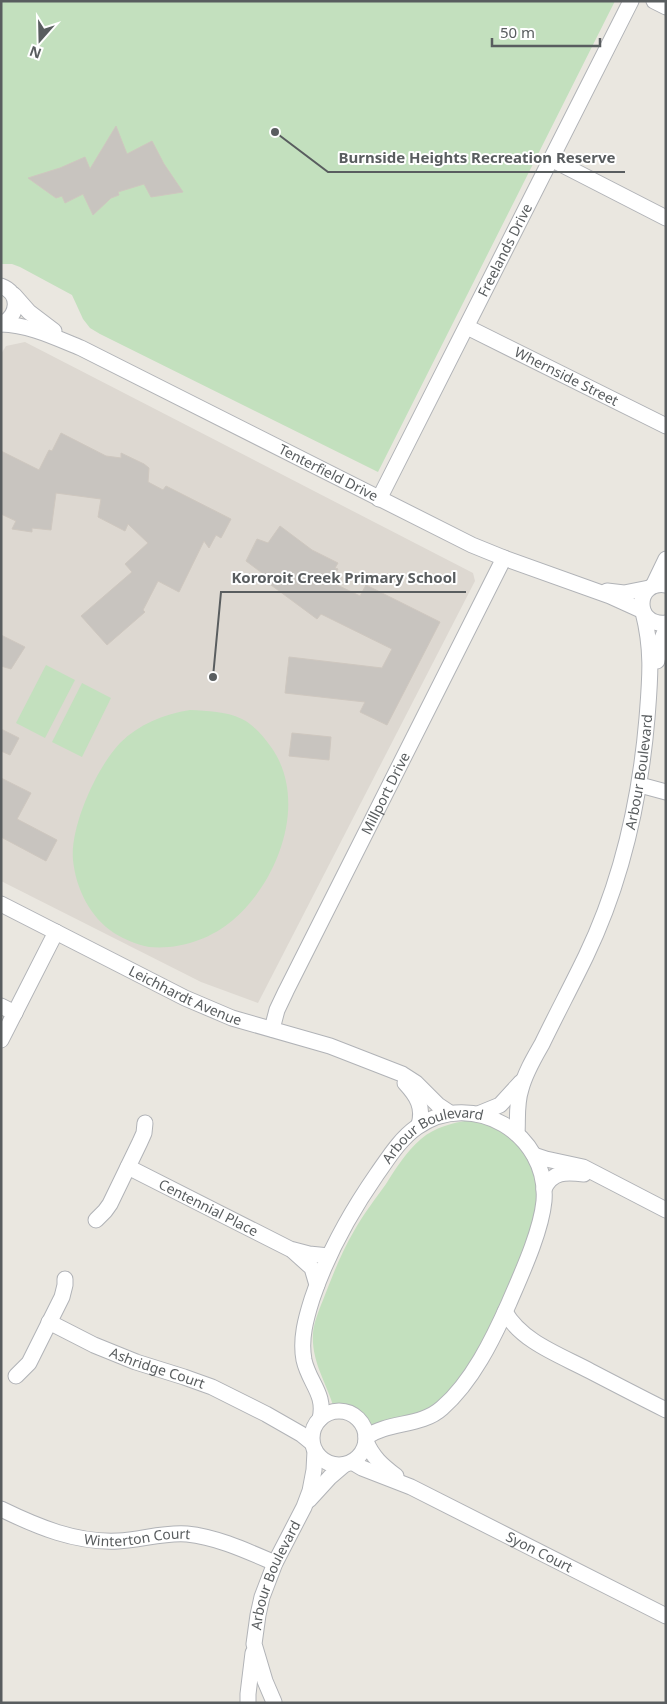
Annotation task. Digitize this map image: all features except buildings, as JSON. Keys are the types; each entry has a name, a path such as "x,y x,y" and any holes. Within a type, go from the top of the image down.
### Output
{"street":[{"name":"Freelands Drive","path":"380,499 631,1"},
{"path":"654,1 666,8"},
{"path":"551,159 666,218"},
{"name":"Tenterfield Drive","path":"1,286 10,290 29,312 81,348"},
{"path":"1,324 7,322 14,313 16,307 14,295"},
{"name":"Tenterfield Drive","path":"1,324 23,326 40,331 81,348 472,545 581,585 643,612 652,621 666,623"},
{"name":"Whernside Street","path":"467,327 666,426"},
{"name":"Millport Drive","path":"272,1030 277,1010 286,991 504,558"},
{"path":"650,682 650,642 643,612 642,598 656,586 666,559"},
{"name":"Tenterfield Drive","path":"581,585 624,593 656,586"},
{"path":"650,682 666,629"},
{"name":"Arbour Boulevard","path":"523,1080 587,954 614,886 640,785 650,682"},
{"path":"640,785 666,792"},
{"name":"Leichhardt Avenue","path":"1,904 185,998 232,1018 330,1046 379,1065"},
{"path":"1,1040 8,1009 56,932"},
{"path":"379,1065 408,1078 438,1105 450,1113"},
{"path":"379,1065 397,1076 417,1098 422,1114 419,1125"},
{"path":"478,1114 500,1105 523,1080"},
{"path":"517,1134 517,1106 523,1080"},
{"name":"Arbour Boulevard","path":"318,1420 323,1407 307,1369 303,1347 306,1317 317,1285 344,1225 365,1191 394,1149 419,1125 438,1116 450,1113 478,1114 504,1124 517,1134 534,1155 544,1189 542,1214 533,1244 505,1312 491,1340 462,1386 440,1410 417,1421 379,1429 366,1439"},
{"path":"96,1220 105,1211 128,1167 144,1133 145,1123"},
{"path":"534,1155 546,1160 583,1167 666,1210"},
{"name":"Centennial Place","path":"128,1167 290,1249"},
{"path":"544,1189 548,1180 555,1175 563,1173 582,1174 607,1180"},
{"path":"290,1249 309,1254 330,1256"},
{"path":"290,1249 312,1268 317,1285"},
{"path":"16,1376 25,1368 62,1297 65,1280"},
{"path":"505,1312 510,1322 517,1329 543,1347 666,1410"},
{"name":"Ashridge Court","path":"49,1322 116,1354 212,1387 266,1414"},
{"path":"491,1340 507,1337 543,1347"},
{"path":"266,1414 300,1425 313,1425 318,1420 334,1412 349,1413 361,1422 370,1452 375,1458 411,1487"},
{"path":"266,1414 301,1434 320,1458 327,1462 335,1465 348,1463 411,1487"},
{"path":"304,1507 313,1480 312,1436 318,1420"},
{"path":"304,1507 330,1477 358,1456 363,1449 366,1439"},
{"name":"Syon Court","path":"411,1487 666,1616"},
{"name":"Arbour Boulevard","path":"275,1702 265,1681 254,1644 262,1597 274,1563 304,1507"},
{"name":"Winterton Court","path":"1,1509 44,1529 90,1540 113,1541 187,1534 224,1542 274,1563"},
{"path":"254,1644 248,1703 258,1698 275,1702"}],"shaded area":[{"path":"25,342 473,573 475,581 258,1003 201,982 1,881 1,354 6,346"}],"green space":[{"path":"1,1 615,1 378,472 100,334 90,328 83,319 72,295 20,267 12,264 1,264"},
{"path":"46,665 75,680 45,738 16,723"},
{"path":"82,683 111,698 82,757 52,742"},
{"path":"190,710 229,714 242,719 258,731 271,747 282,768 288,791 288,815 284,839 264,884 249,904 233,920 215,933 194,942 172,947 149,947 131,942 114,933 91,911 77,881 73,860 73,846 80,814 94,782 120,743 135,730 152,721"},
{"path":"470,1120 484,1123 509,1134 536,1168 540,1201 504,1306 454,1393 428,1413 374,1427 357,1411 334,1408 314,1353 313,1333 316,1320 333,1274 349,1239 406,1155 421,1139 432,1131 450,1124"}],"place":[{"name":"Burnside Heights Recreation Reserve","path":"275,132"},
{"name":"Kororoit Creek Primary School","path":"213,677"}]}
